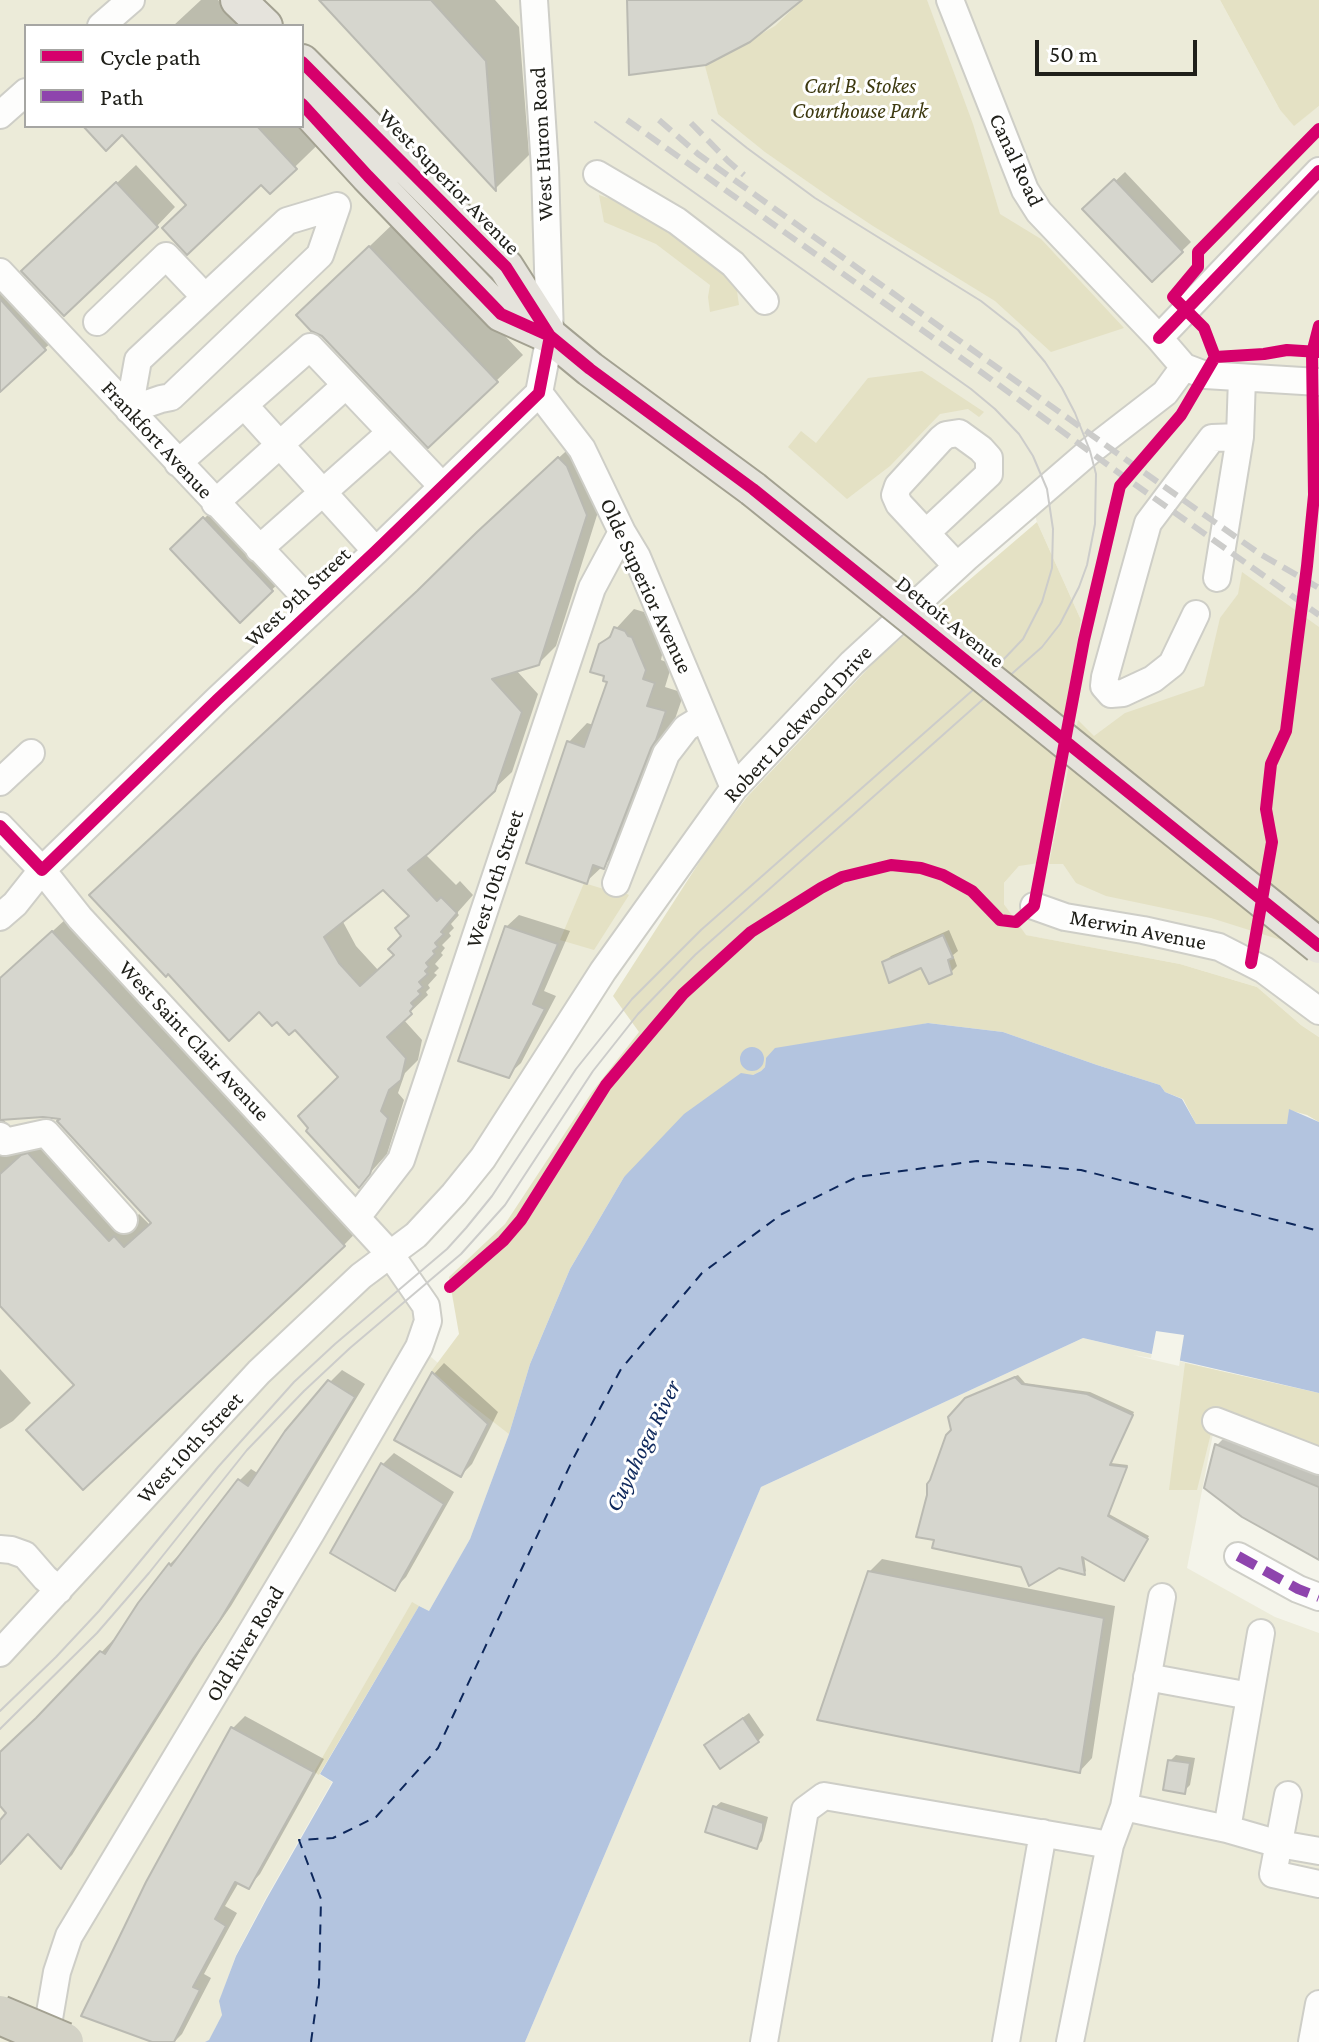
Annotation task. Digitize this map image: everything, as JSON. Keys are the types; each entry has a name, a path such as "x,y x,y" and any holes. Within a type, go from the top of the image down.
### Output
{"highway":[{"path":"0,2015 64,2042"}],"main road":[{"path":"212,0 229,24"},
{"path":"238,0 263,24"},
{"name":"West Superior Avenue","path":"304,64 506,267 550,336"},
{"path":"304,106 501,314 550,336"},
{"name":"Detroit Avenue","path":"550,336 753,489 1319,946"}],"street":[{"path":"103,24 131,0"},
{"name":"West Huron Road","path":"534,0 545,168 550,336"},
{"name":"Canal Road","path":"950,0 1025,190 1039,212 1184,367"},
{"path":"0,115 24,94"},
{"path":"1159,338 1319,171"},
{"path":"597,174 677,221 722,255 765,301"},
{"path":"337,206 287,221 138,360 129,410 171,397 320,255 337,206 368,176"},
{"path":"287,221 320,255"},
{"path":"97,322 166,256 205,297"},
{"name":"Frankfort Avenue","path":"0,272 315,607"},
{"path":"539,393 550,336"},
{"path":"178,463 310,347 442,486"},
{"path":"138,360 171,397"},
{"path":"1184,367 1205,375 1309,381"},
{"name":"Robert Lockwood Drive","path":"390,1254 422,1229 483,1158 603,971 734,788 852,663 957,566 1090,451 1165,393 1184,367"},
{"path":"1217,578 1240,437 1242,378"},
{"path":"215,503 346,385"},
{"name":"West 9th Street","path":"0,917 15,904 42,870 539,393"},
{"name":"Olde Superior Avenue","path":"539,393 582,449 637,557 734,788"},
{"path":"244,405 376,551"},
{"path":"259,549 391,432"},
{"path":"1196,614 1172,664 1153,679 1123,693 1111,694 1104,686 1148,523 1212,438 1240,437"},
{"name":"West 10th Street","path":"357,1217 401,1160 592,588 622,532"},
{"path":"926,533 957,566"},
{"path":"616,883 666,754 686,728 704,717"},
{"path":"0,782 31,753"},
{"name":"West Saint Clair Avenue","path":"0,826 42,870 80,918 390,1254"},
{"name":"Merwin Avenue","path":"1034,906 1065,917 1219,947 1264,970 1319,1011"},
{"path":"0,1136 5,1142 46,1133 124,1220"},
{"name":"West 10th Street","path":"0,1653 259,1372 361,1276 390,1254"},
{"name":"Old River Road","path":"45,2042 57,1972 69,1936 311,1533 423,1339 428,1321 426,1306 390,1254"},
{"path":"1216,1421 1319,1461"},
{"path":"0,1549 25,1555 59,1590"},
{"path":"1238,1556 1319,1597"},
{"path":"1077,2041 1110,1845 1124,1807 1162,1597"},
{"path":"1227,1829 1261,1633"},
{"path":"1147,1677 1250,1696"},
{"path":"1288,1795 1273,1874 1319,1884"},
{"path":"764,2042 805,1810 824,1796 1110,1845"},
{"path":"1124,1807 1319,1851"},
{"path":"1006,2042 1043,1833"},
{"path":"1312,2042 1319,2004"}],"shaded area":[{"path":"0,0 1220,0 1280,110 1294,125 1319,106 1319,1037 1257,987 1180,964 1025,935 1004,904 1004,883 1019,866 1081,620 1031,503 734,788 483,1158 391,1254 417,1293 419,1347 504,1418 509,1434 470,1539 429,1611 419,1606 319,1774 332,1782 236,1955 220,2000 222,2015 209,2041 0,2042"},
{"path":"1083,1338 1225,1372 1187,1568 1275,1617 1319,1633 1319,2042 525,2042 761,1487"}],"green space":[{"name":"Carl B. Stokes Courthouse Park","path":"802,0 927,0 973,124 1000,214 1041,239 1124,328 1051,352 995,301 831,198 765,152 718,114 705,66 775,26"},
{"path":"1220,0 1319,0 1319,106 1294,126 1280,110"},
{"path":"599,195 677,221 733,264 739,305 710,312 710,285 656,244 604,222"},
{"path":"922,371 984,412 979,417 968,409 940,414 890,466 847,499 788,447 801,431 816,443 868,378"},
{"path":"1037,522 1081,620 1039,863 1019,866 1004,883 1004,904 1026,935 1180,964 1257,987 1319,1037 1319,1122 1289,1110 1288,1124 1196,1124 1183,1099 1165,1092 1160,1085 1003,1032 928,1023 766,1058 761,1071 624,1177 570,1269 530,1364 509,1434 430,1373 459,1334 449,1277 505,1224 592,1092 639,1032 613,996 711,844 747,797 878,658"},
{"path":"1242,572 1319,627 1319,952 1211,918 1106,896 1076,883 1063,864 1049,864 1078,720 1094,736 1125,713 1204,686 1220,618 1238,594"},
{"path":"584,883 629,895 594,950 560,940"},
{"path":"1185,1363 1319,1393 1319,1447 1217,1409 1197,1490 1169,1490"},
{"path":"412,1602 419,1606 319,1775 314,1772"}],"water":[{"name":"Cuyahoga River","path":"928,1023 1003,1032 1160,1085 1165,1092 1182,1099 1196,1124 1287,1124 1289,1109 1319,1122 1319,1393 1083,1338 761,1487 525,2042 205,2042 222,2015 219,2001 236,1956 333,1782 320,1774 419,1606 429,1611 470,1539 509,1434 530,1364 570,1269 624,1177 684,1114 741,1073 753,1075 761,1071 766,1058 775,1048"},
{"path":"752,1047 763,1054 764,1059 757,1070 752,1071 741,1064 740,1059 747,1048"}],"pier":[{"path":"1156,1331 1184,1335 1179,1366 1133,1355 1151,1358"}],"building":[{"path":"319,0 431,0 486,61 496,191"},
{"path":"627,0 802,0 750,42 706,65 629,75"},
{"path":"85,128 259,128 297,169 270,194 261,185 187,255 162,228 186,205 122,135 106,151"},
{"path":"1114,179 1183,252 1152,282 1082,209"},
{"path":"116,182 158,227 64,316 21,271"},
{"path":"369,246 498,382 428,448 322,336 311,331 296,315"},
{"path":"0,299 46,350 0,392"},
{"path":"558,457 567,466 587,515 539,665 492,679 522,712 495,791 408,870 437,901 441,897 457,913 441,932 444,934 435,943 438,947 433,951 435,954 426,963 429,967 425,971 428,974 419,982 423,987 418,991 421,994 411,1003 414,1006 410,1011 412,1014 387,1037 406,1058 401,1080 389,1090 381,1111 388,1118 370,1174 359,1188 306,1131 308,1128 298,1116 338,1077 295,1030 289,1035 277,1022 272,1026 259,1012 229,1041 89,895","holes":["383,890 409,916 395,928 401,936 388,949 394,955 360,986 339,963 324,937"]},
{"path":"203,517 273,591 240,623 170,549"},
{"path":"614,627 632,637 646,670 643,679 655,683 647,706 666,711 604,869 593,865 587,884 526,863 567,741 584,747 607,682 603,681 604,676 590,672 599,644 610,637"},
{"path":"505,926 558,944 533,1004 545,1009 509,1078 458,1061"},
{"path":"52,931 345,1246 83,1490 26,1430 74,1385 0,1306 0,1174 21,1155 28,1153 109,1241 114,1236 124,1247 151,1223 57,1121 60,1119 0,1120 0,978"},
{"path":"943,935 953,958 948,960 952,974 929,984 921,968 889,983 882,962"},
{"path":"432,1372 488,1424 461,1477 394,1440"},
{"path":"1015,1377 1022,1384 1087,1394 1133,1415 1110,1465 1127,1467 1108,1516 1148,1539 1124,1581 1082,1557 1085,1575 1059,1568 1029,1586 1021,1567 932,1548 934,1540 916,1537 927,1484 946,1435 951,1430 948,1417 965,1398"},
{"path":"328,1380 355,1397 220,1620 61,1869 28,1834 0,1864 0,1820 6,1813 0,1806 0,1752 100,1651 105,1654 169,1563 171,1566 238,1479 248,1486 285,1431"},
{"path":"1215,1444 1319,1487 1319,1560 1242,1517 1204,1488"},
{"path":"381,1463 444,1504 395,1591 330,1553"},
{"path":"868,1571 1104,1618 1080,1773 817,1720"},
{"path":"743,1718 759,1742 720,1769 704,1745"},
{"path":"231,1727 314,1772 249,1889 235,1882 215,1919 226,1926 193,1987 200,1990 174,2042 152,2042 81,2016 146,1882"},
{"path":"1168,1760 1190,1763 1185,1794 1163,1790"},
{"path":"713,1806 763,1823 757,1849 705,1832"}],"ferry route":[{"path":"311,2042 319,1984 321,1899 299,1840 333,1838 376,1817 438,1748 573,1459 621,1369 702,1273 782,1214 857,1177 977,1161 1081,1170 1319,1231"}],"tram line":[{"path":"0,1729 97,1633 247,1450 350,1348 461,1254 505,1205 593,1071 638,1014 695,955 1042,647 1060,624 1079,587 1095,524 1096,474 1075,413 1045,362 1018,330 981,301 815,198 712,120"},
{"path":"0,1711 99,1611 218,1467 294,1382 447,1249 466,1228 492,1196 576,1069 632,999 701,930 982,682 1023,639 1042,602 1052,568 1053,529 1047,489 1033,456 1019,434 971,389 595,122"}],"railway":[{"path":"627,120 1319,615"},
{"path":"659,120 698,154 1128,461 1260,554 1319,588"},
{"path":"691,123 744,175"}],"marked path":[{"path":"1238,1556 1319,1597"}],"cycle path":[{"path":"304,64 506,267 550,336"},
{"path":"304,106 501,314 550,336 753,489 1319,946"},
{"path":"1319,129 1198,252 1198,267 1173,297 1204,328 1215,357 1287,350 1319,352"},
{"path":"1159,338 1319,171"},
{"path":"1251,963 1272,842 1266,809 1271,764 1286,731 1307,566 1314,495 1312,353 1319,326"},
{"path":"0,826 42,870 539,393 550,336"},
{"path":"450,1287 503,1241 521,1220 606,1085 683,994 751,932 842,877 891,865 921,868 943,875 972,891 1000,920 1016,922 1034,906 1084,640 1120,486 1181,415 1215,357"}]}
